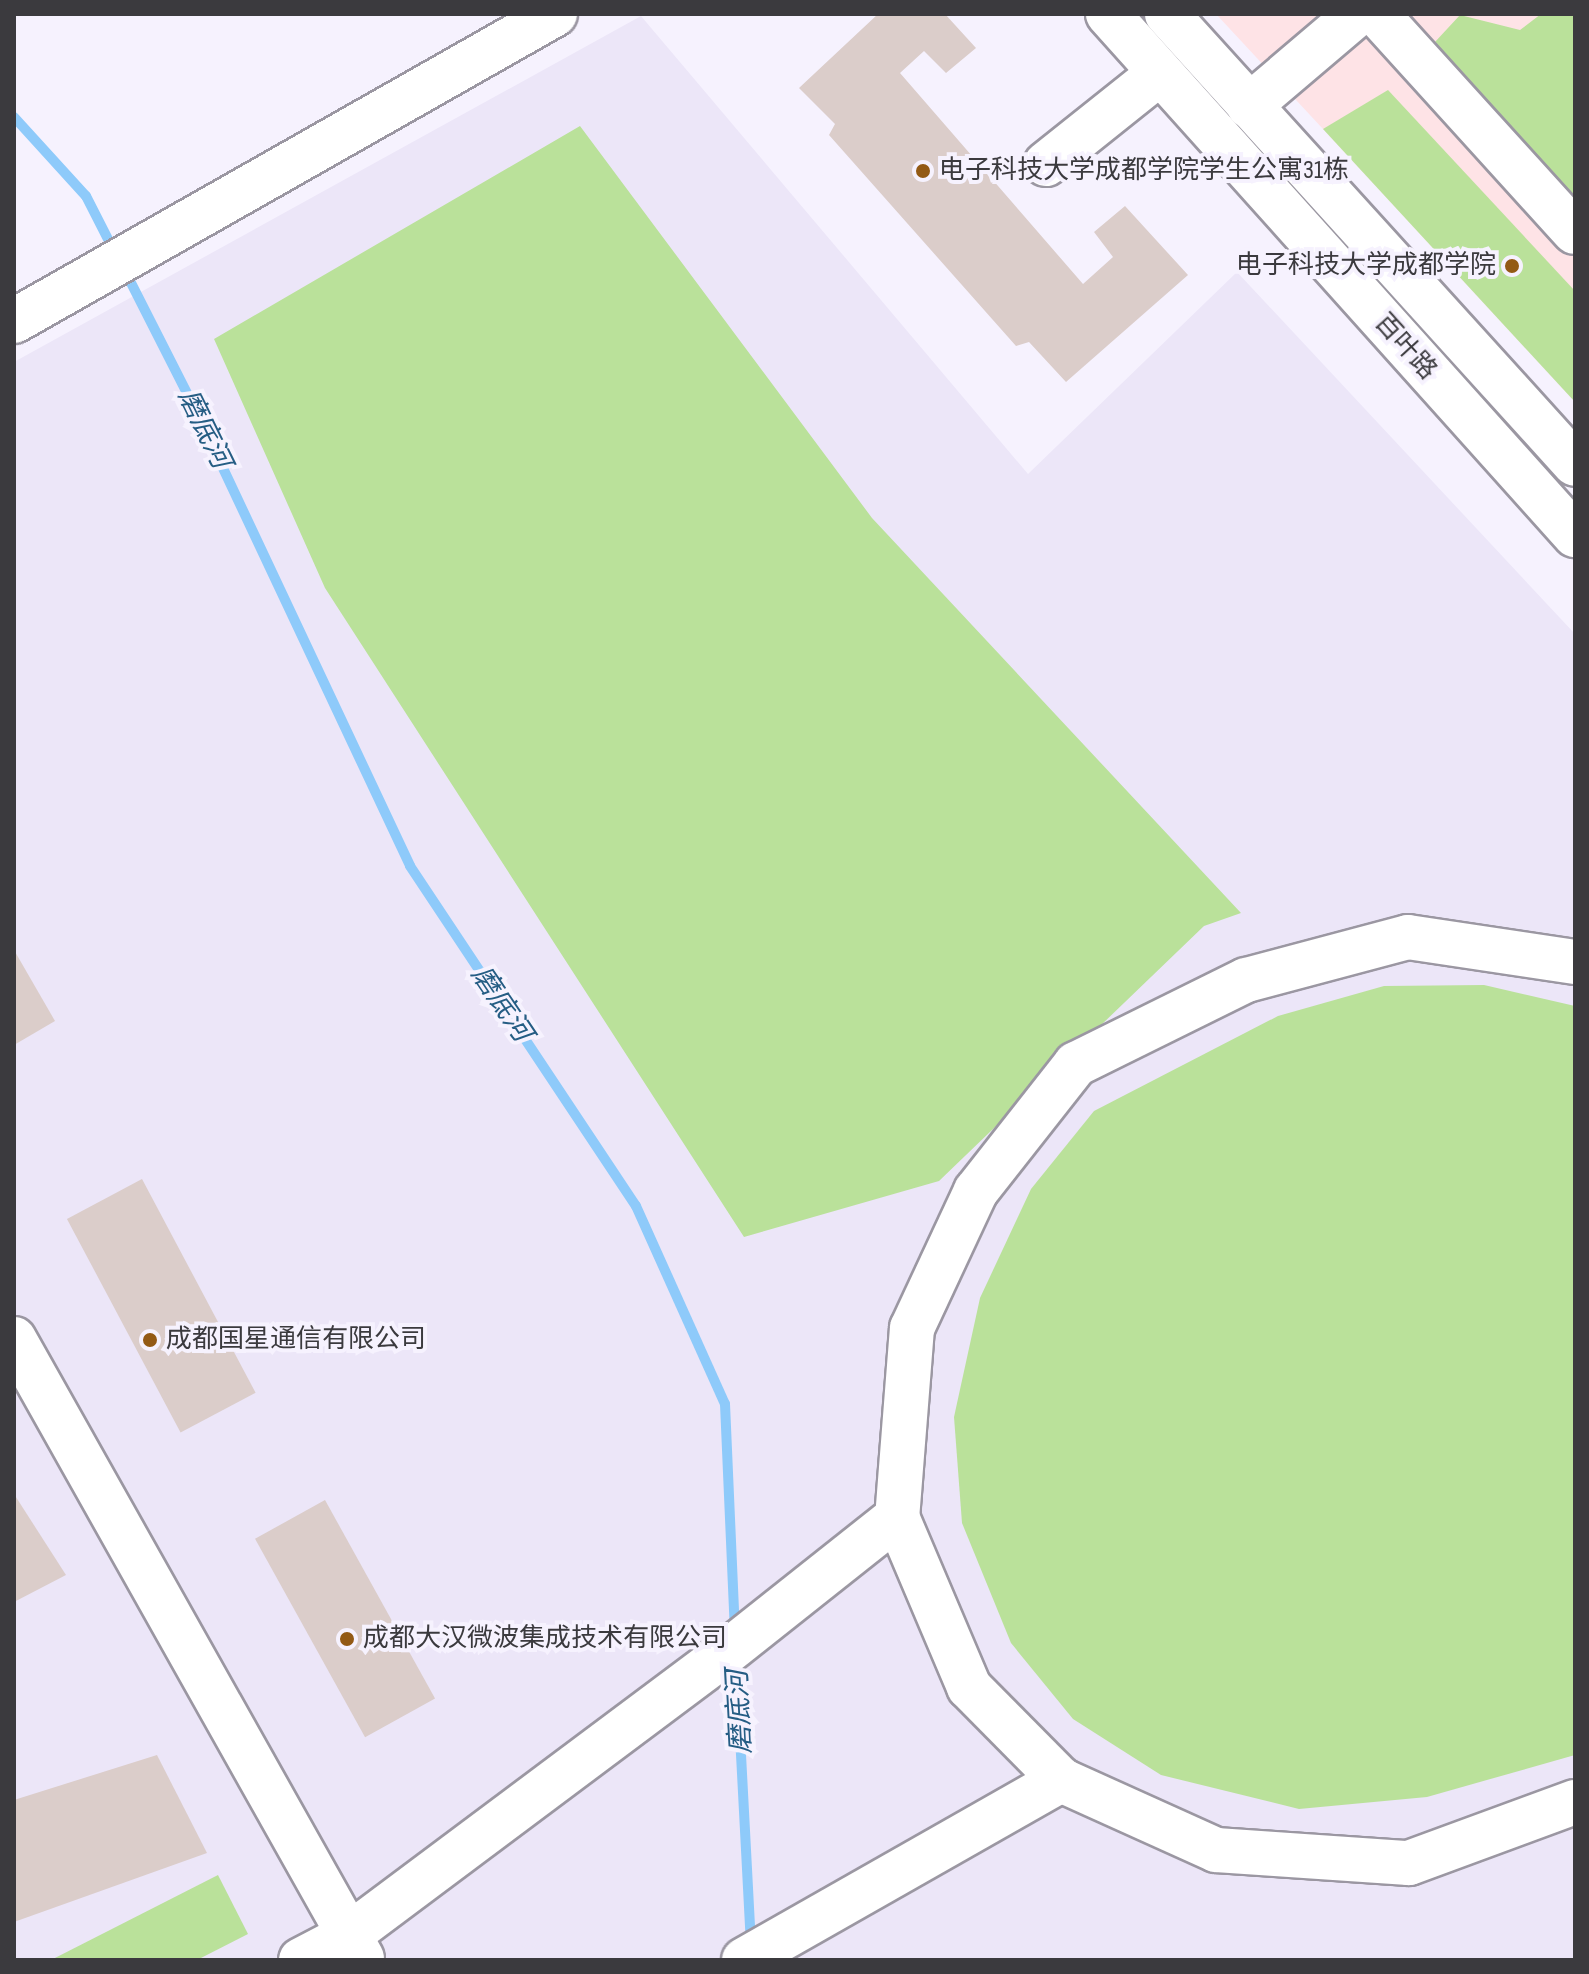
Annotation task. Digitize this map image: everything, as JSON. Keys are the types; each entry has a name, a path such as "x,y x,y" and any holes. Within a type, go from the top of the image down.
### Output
{"street":[{"path":"14,321 555,14"},
{"name":"百叶路","path":"1108,14 1575,535"},
{"name":"百叶路","path":"1167,14 1575,464"},
{"path":"1249,106 1357,14"},
{"path":"1377,14 1575,232"},
{"path":"1046,164 1160,73"},
{"path":"1575,962 1408,937 1246,980 1076,1064 976,1191 912,1328 897,1517 969,1687 1061,1780 1216,1850 1409,1863 1575,1802"},
{"path":"14,1339 25,1385 356,1947"},
{"path":"301,1960 356,1947 897,1517"},
{"path":"762,1951 1061,1780"}],"shaded area":[{"name":"电子科技大学成都学院","path":"1216,14 1575,14 1575,402 1323,129"},
{"path":"641,16 1028,474 1237,272 1575,634 1575,1960 14,1960 14,362"}],"green space":[{"path":"1541,14 1575,14 1575,232 1422,56 1460,15 1520,30"},
{"path":"1388,90 1575,291 1575,402 1323,129"},
{"path":"580,126 872,518 1241,913 1204,926 939,1181 744,1237 325,588 214,339"},
{"path":"1484,985 1575,1006 1575,1755 1427,1797 1299,1809 1161,1775 1073,1719 1011,1643 962,1523 954,1417 980,1298 1031,1189 1094,1111 1278,1016 1384,986"},
{"path":"218,1875 248,1934 197,1960 51,1960"}],"building":[{"name":"电子科技大学成都学院学生公寓31栋","path":"878,14 945,14 976,48 946,73 924,51 900,73 1083,284 1113,257 1094,232 1125,206 1188,275 1066,382 1029,342 1016,346 829,135 835,124 799,88"},
{"path":"14,950 55,1021 14,1045"},
{"path":"142,1179 256,1393 181,1433 67,1219"},
{"path":"14,1494 66,1575 14,1602"},
{"path":"325,1500 435,1699 365,1737 255,1539"},
{"path":"157,1755 207,1853 14,1922 14,1800"}],"waterway":[{"name":"磨底河","path":"14,117 86,196 115,253"},
{"name":"磨底河","path":"125,271 198,415 410,866 636,1206 725,1404 735,1631"},
{"name":"磨底河","path":"736,1659 751,1942"}],"place":[{"name":"电子科技大学成都学院学生公寓31栋","path":"923,171"},
{"name":"电子科技大学成都学院","path":"1512,266"},
{"name":"成都国星通信有限公司","path":"150,1340"},
{"name":"成都大汉微波集成技术有限公司","path":"347,1639"}]}
